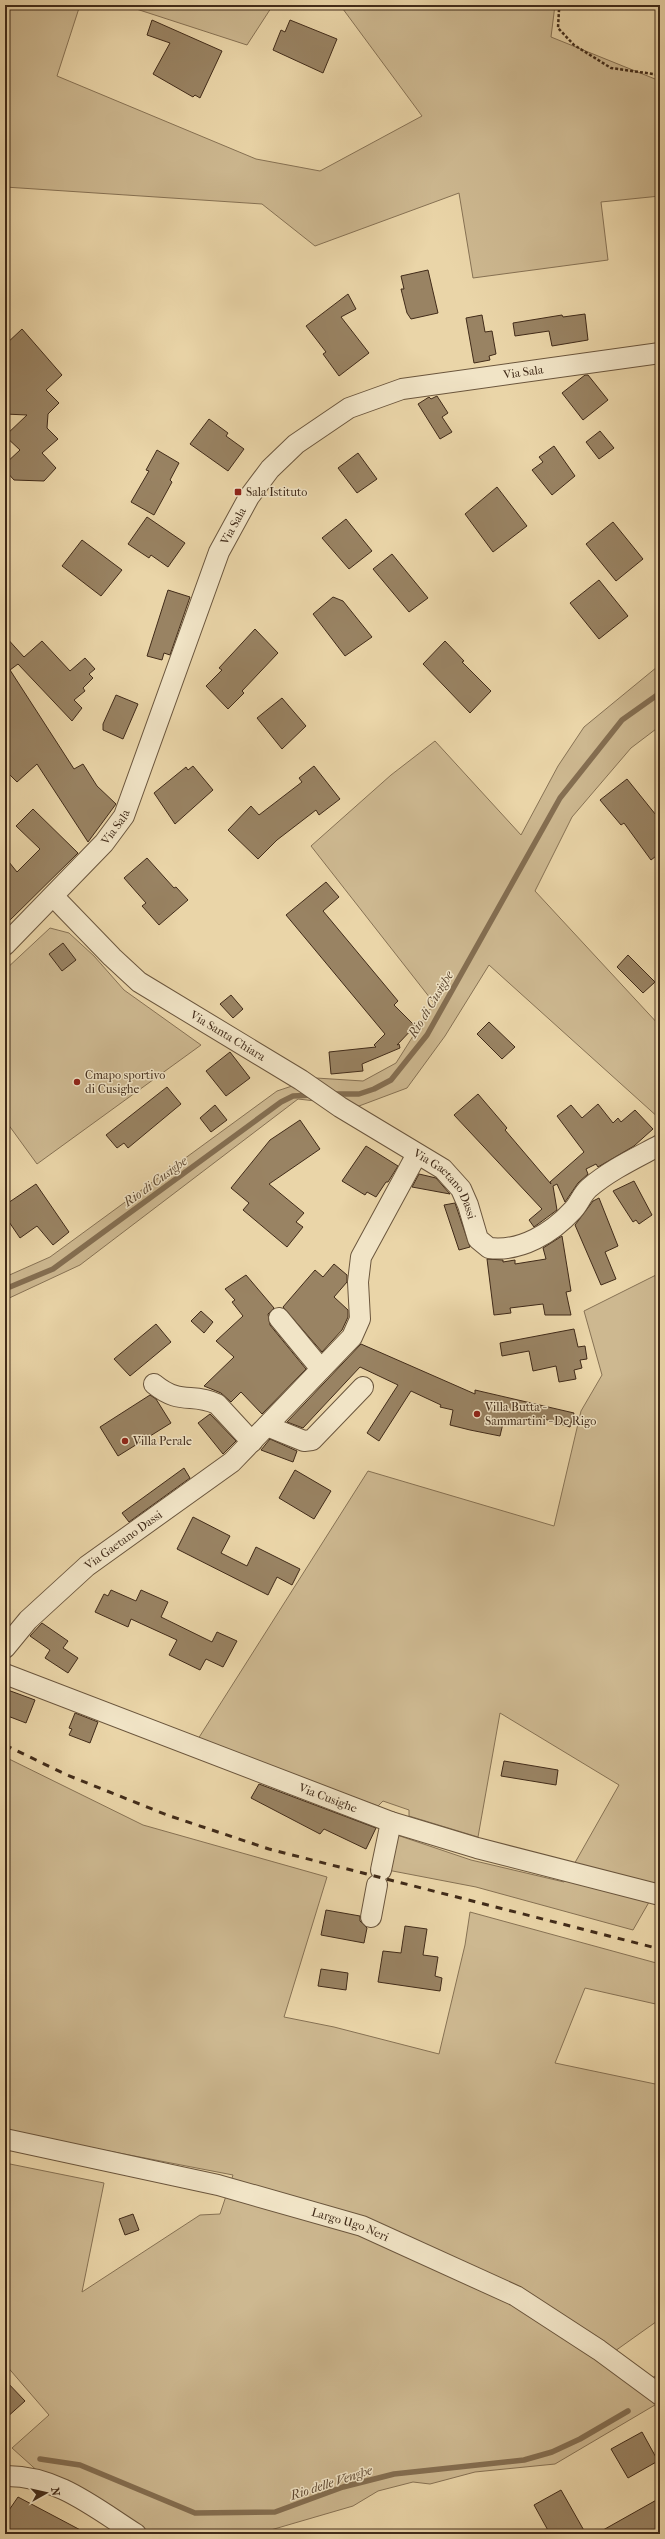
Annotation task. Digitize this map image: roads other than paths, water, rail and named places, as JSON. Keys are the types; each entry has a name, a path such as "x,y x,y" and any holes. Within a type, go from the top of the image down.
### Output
{"street":[{"name":"Via Sala","path":"5,945 54,897 104,843 124,816 219,552 249,497 270,469 296,444 322,424 349,408 402,389 660,353"},
{"name":"Via Santa Chiara","path":"54,897 112,957 139,982 301,1080 340,1107 417,1154"},
{"name":"Via Gaetano Dassi","path":"5,1648 28,1620 87,1566 228,1465 252,1442 352,1337 359,1324 358,1282 361,1257 417,1154 443,1169 455,1181 468,1205 478,1239 484,1246 493,1248 524,1244 545,1233 572,1211 589,1188 614,1170 660,1145"},
{"path":"279,1318 321,1369"},
{"path":"154,1384 174,1398 209,1401 217,1404 252,1442"},
{"path":"267,1426 304,1441 312,1440 363,1387"},
{"name":"Via Cusighe","path":"5,1674 391,1822 477,1848 660,1894"},
{"path":"371,1917 391,1822"},
{"name":"Largo Ugo Neri","path":"5,2139 218,2184 362,2226 516,2296 599,2350 660,2395"},
{"path":"5,2476 36,2479 59,2487 72,2493 136,2534"}],"waterway":[{"name":"Rio di Cusighe","path":"332,1094 359,1094 374,1089 391,1080 427,1035 560,798 622,720 660,693"},
{"name":"Rio di Cusighe","path":"5,1289 53,1269 281,1102 293,1096 312,1095"},
{"name":"Rio delle Venghe","path":"40,2459 80,2465 195,2513 275,2512 343,2487 394,2474 524,2460 552,2452 580,2439 628,2411"}],"railway":[{"path":"5,1745 67,1775 167,1815 269,1849 660,1949"}],"place":[{"name":"Sala Istituto","path":"238,492"},
{"name":"Cmapo sportivo di Cusighe","path":"77,1082"},
{"name":"Villa Butta - Sammartini - De Rigo","path":"477,1414"},
{"name":"Villa Perale","path":"125,1441"}]}
